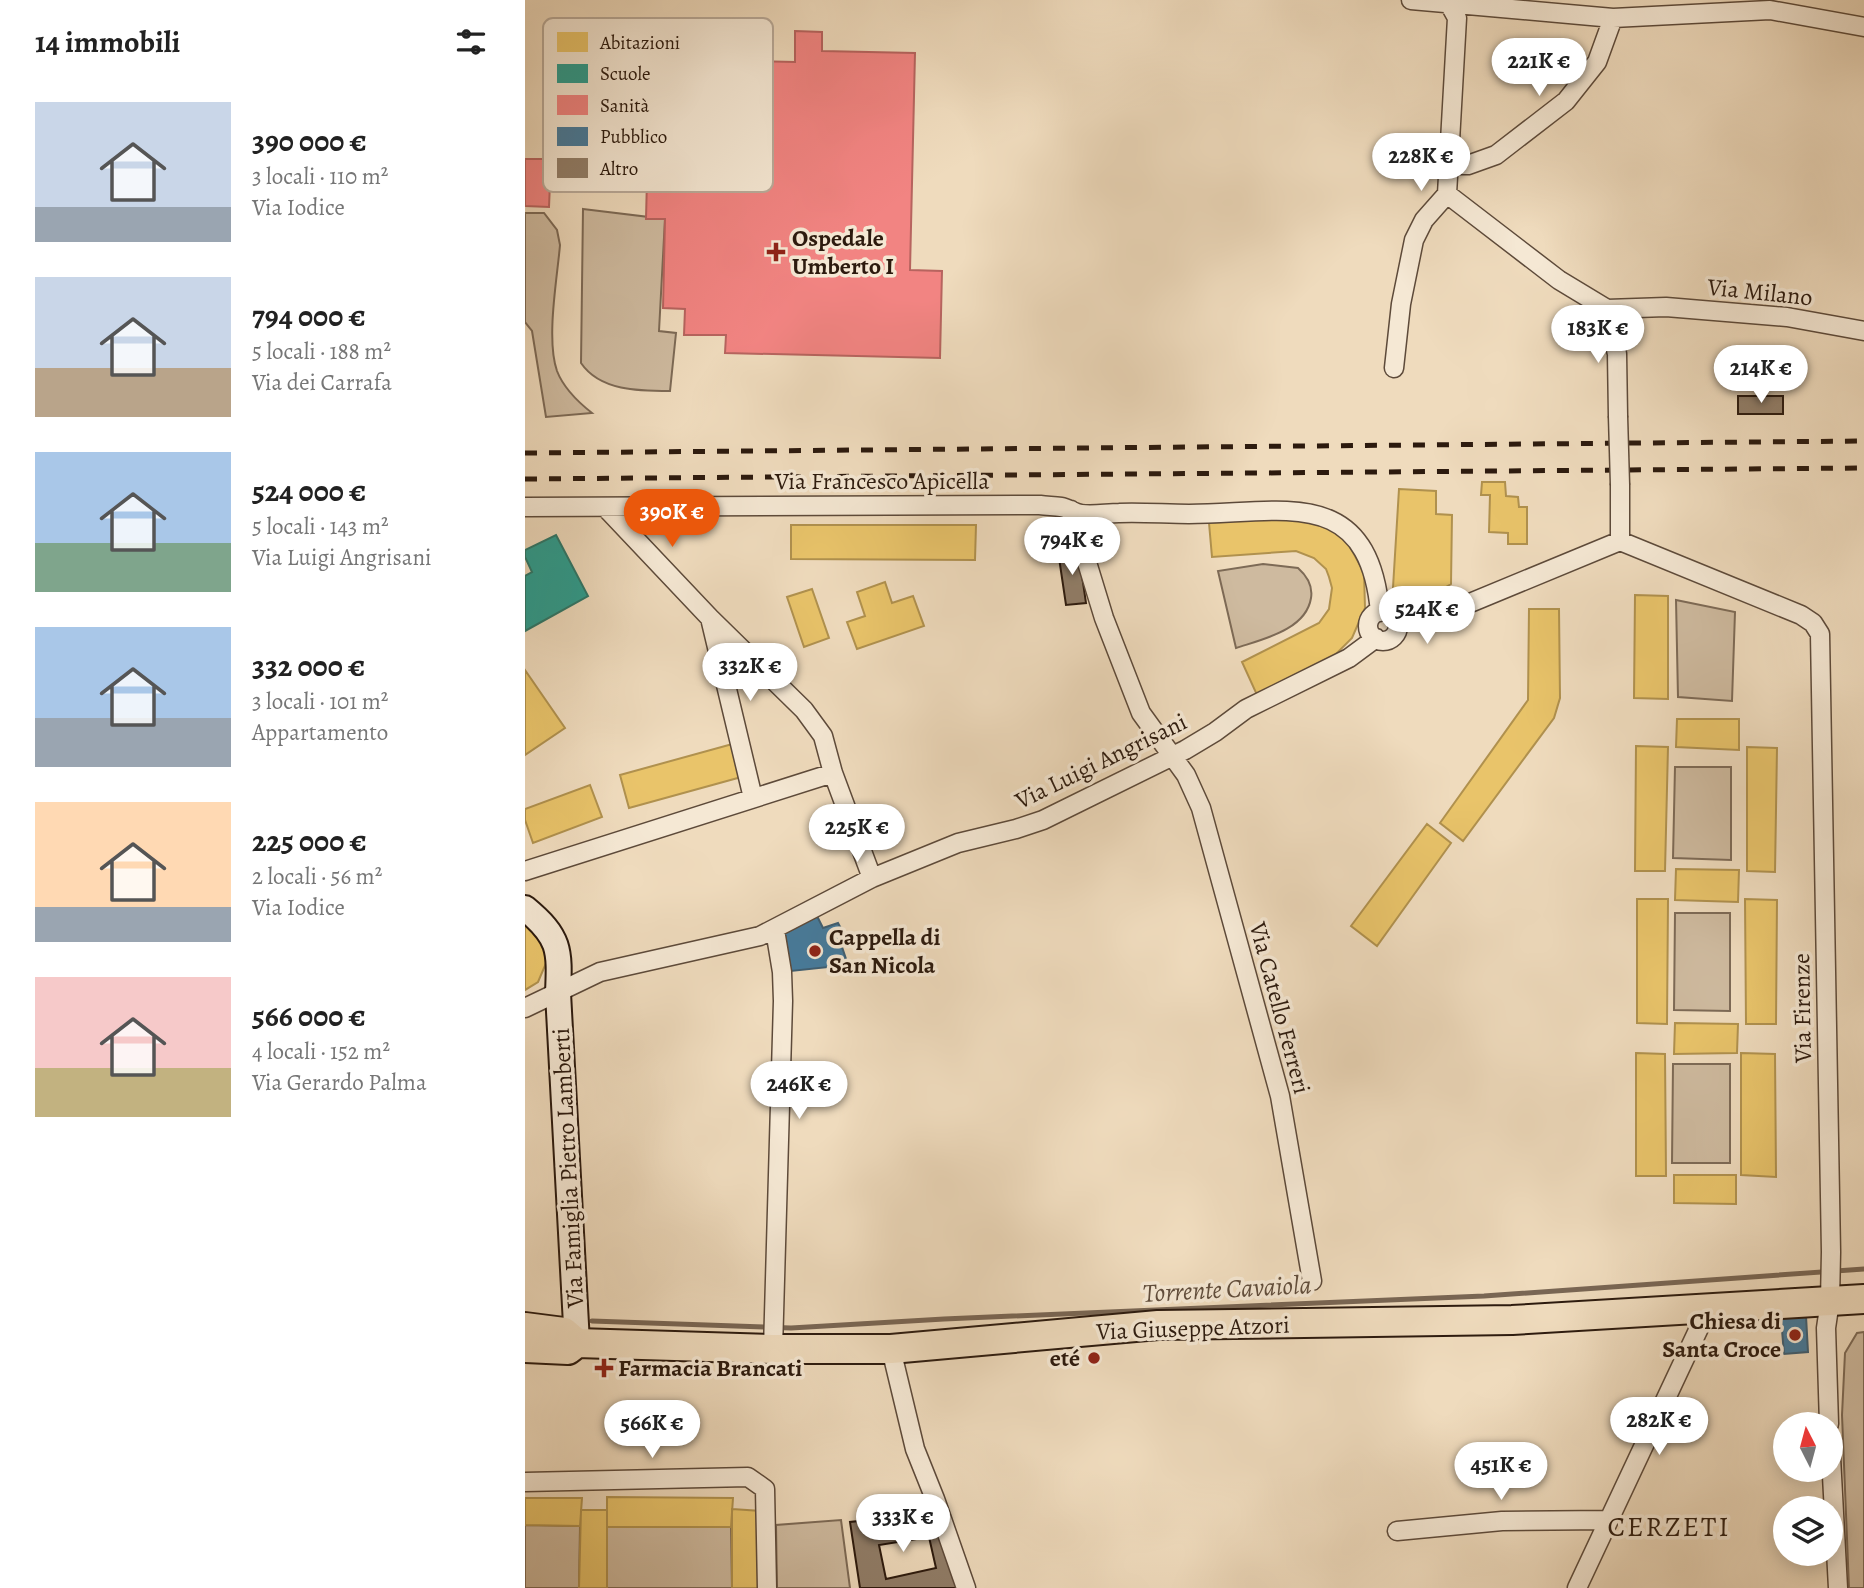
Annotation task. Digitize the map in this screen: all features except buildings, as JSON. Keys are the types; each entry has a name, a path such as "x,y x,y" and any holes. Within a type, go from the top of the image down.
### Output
{"main road":[{"name":"Via Famiglia Pietro Lamberti","path":"525,908 542,922 557,946 560,959 558,993 577,1343"},
{"name":"Via Giuseppe Atzori","path":"525,1349 568,1350 577,1343 773,1343 891,1349 1159,1325 1512,1320 1708,1310 1823,1297 1864,1298"},
{"name":"Via Giuseppe Atzori","path":"525,1327 564,1332 577,1343"}],"street":[{"path":"1411,0 1447,1 1613,18 1770,10 1864,27"},
{"path":"1394,368 1401,304 1414,240 1424,220 1447,194 1457,18 1447,1"},
{"path":"1449,165 1468,165 1496,155 1566,101 1597,62 1613,18"},
{"path":"1386,626 1409,619 1441,615 1621,541 1617,354 1608,309 1559,280 1447,194"},
{"name":"Via Milano","path":"1608,309 1666,307 1746,313 1787,317 1864,331"},
{"name":"Via Francesco Apicella","path":"525,507 1039,505 1083,514 1192,514 1292,509 1317,514 1337,524 1357,540 1376,580 1386,626"},
{"path":"605,507 710,618 804,710 823,736 833,773 872,877"},
{"name":"Via Catello Ferreri","path":"1071,510 1104,618 1141,713 1186,775 1201,808 1280,1096 1312,1281"},
{"name":"Via Firenze","path":"1621,541 1801,615 1813,624 1820,634 1831,1252 1823,1297 1829,1412"},
{"path":"710,618 753,797"},
{"name":"Via Luigi Angrisani","path":"525,1008 600,972 760,936 872,877 958,843 1016,830 1043,820 1171,757 1215,732 1246,709 1349,658 1386,626"},
{"path":"525,871 833,773"},
{"path":"773,1343 783,1001 782,972 775,930"},
{"path":"1577,1588 1708,1310"},
{"path":"891,1349 915,1449 966,1588"},
{"path":"525,1482 748,1477 765,1489 767,1588"},
{"path":"1832,1482 1837,1588"},
{"path":"1397,1531 1501,1521 1609,1520"}],"shaded area":[{"path":"583,209 665,219 659,331 676,333 670,391 621,388 599,379 581,363"},
{"path":"525,213 544,213 557,230 560,245 553,309 554,358 563,384 592,413 546,417 532,331 525,322"},
{"path":"1263,564 1298,568 1309,582 1311,598 1301,618 1292,626 1270,637 1236,648 1218,571"},
{"path":"1676,600 1735,612 1732,701 1678,697"},
{"path":"1675,767 1731,767 1731,860 1673,858"},
{"path":"1675,913 1730,913 1730,1011 1674,1010"},
{"path":"1673,1064 1730,1064 1730,1163 1672,1163"},
{"path":"1864,1332 1864,1588 1849,1588 1842,1412 1845,1353 1857,1333"},
{"path":"841,1520 850,1588 777,1588 776,1525"},
{"path":"525,1525 580,1526 579,1588 525,1588"},
{"path":"607,1527 731,1527 732,1588 607,1588"}],"waterway":[{"name":"Torrente Cavaiola","path":"592,1321 791,1328 1484,1296 1864,1269"}],"railway":[{"path":"525,453 1864,441"},
{"path":"525,479 1864,468"}],"place":[{"name":"Ospedale Umberto I","path":"776,252"},
{"name":"Cappella di San Nicola","path":"815,951"},
{"name":"Chiesa di Santa Croce","path":"1795,1335"},
{"name":"eté","path":"1094,1358"},
{"name":"Farmacia Brancati","path":"604,1368"}],"district":[{"name":"CERZETI","path":"1669,1527"}]}
